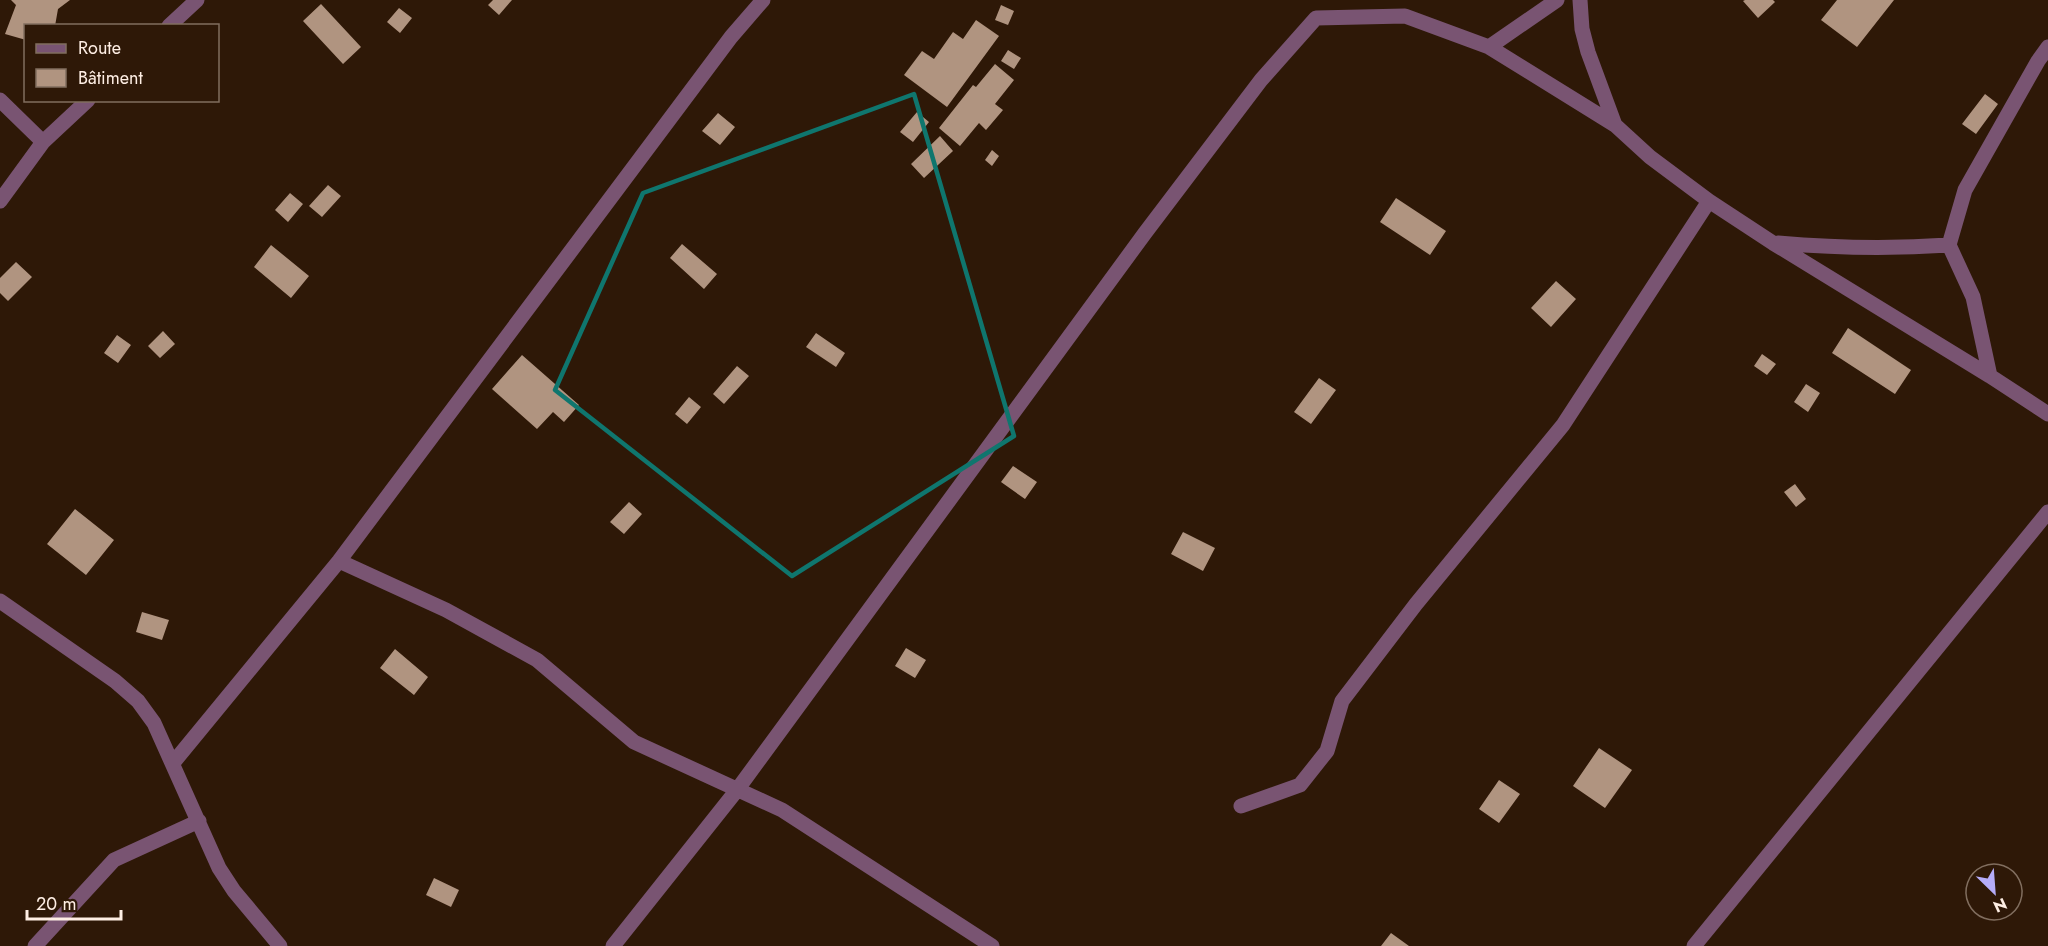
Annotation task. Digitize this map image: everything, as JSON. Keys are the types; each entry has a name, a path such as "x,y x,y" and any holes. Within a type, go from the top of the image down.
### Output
{"street":[{"path":"171,24 197,0"},
{"path":"173,763 339,561 731,37 763,0"},
{"path":"1490,47 1557,0"},
{"path":"1580,0 1582,29 1588,52 1615,125"},
{"path":"613,946 737,790 1145,233 1261,80 1316,18 1405,16 1490,47 1615,125 1650,157 1709,201 2048,414"},
{"path":"1990,376 1973,297 1949,245 1965,189 2048,47"},
{"path":"0,100 43,142"},
{"path":"0,201 43,142 86,102"},
{"path":"1240,806 1300,785 1327,751 1342,701 1416,604 1563,425 1709,201"},
{"path":"1773,243 1838,248 1949,245"},
{"path":"1694,946 2048,512"},
{"path":"339,561 446,610 537,660 634,742 782,810 993,946"},
{"path":"0,601 115,681 138,701 154,723 219,868 234,891 280,946"},
{"path":"35,946 114,860 199,821"}],"highlighted area":[{"path":"914,94 1014,436 792,576 555,390 643,193"}],"building":[{"path":"11,0 70,0 58,9 55,24 24,24 24,39 5,34 16,5"},
{"path":"493,0 512,0 499,15 488,5"},
{"path":"1773,0 1775,2 1758,18 1743,1"},
{"path":"1837,0 1894,0 1857,47 1821,20"},
{"path":"321,4 361,47 343,64 303,21"},
{"path":"1001,5 1014,11 1008,25 995,20"},
{"path":"399,8 412,18 400,33 387,22"},
{"path":"976,20 999,36 947,107 904,75 922,51 934,59 953,32 963,39"},
{"path":"1008,50 1021,58 1014,69 1001,61"},
{"path":"995,64 1014,80 995,104 1003,110 986,130 979,123 960,146 939,128 973,85 976,87"},
{"path":"1985,94 1998,104 1976,134 1962,124"},
{"path":"917,112 929,122 913,142 900,132"},
{"path":"718,113 735,127 720,145 702,131"},
{"path":"940,136 953,151 924,178 911,164"},
{"path":"992,150 999,156 992,166 985,160"},
{"path":"328,185 341,196 322,217 309,206"},
{"path":"290,193 303,204 288,222 275,210"},
{"path":"1396,198 1446,231 1430,255 1380,222"},
{"path":"682,244 717,274 704,289 670,258"},
{"path":"271,245 309,276 291,298 254,267"},
{"path":"16,262 32,277 8,301 0,293 0,278"},
{"path":"1556,281 1576,299 1551,327 1531,308"},
{"path":"1848,328 1911,370 1895,394 1832,353"},
{"path":"163,331 175,344 160,358 148,346"},
{"path":"816,333 845,353 836,367 806,347"},
{"path":"117,335 131,345 118,363 104,353"},
{"path":"1762,354 1776,364 1767,375 1754,366"},
{"path":"522,355 579,405 564,422 553,412 537,429 492,389"},
{"path":"737,366 749,376 724,404 713,394"},
{"path":"1319,378 1336,390 1311,424 1294,412"},
{"path":"1806,384 1820,393 1808,412 1794,402"},
{"path":"689,397 701,407 687,424 675,414"},
{"path":"1013,466 1037,482 1025,499 1001,482"},
{"path":"1795,484 1806,499 1796,507 1784,492"},
{"path":"629,502 642,514 624,534 610,522"},
{"path":"75,509 114,540 86,575 47,544"},
{"path":"1183,532 1215,548 1203,571 1171,554"},
{"path":"142,612 169,620 162,640 136,632"},
{"path":"906,648 926,660 915,678 895,666"},
{"path":"395,649 428,677 414,695 380,668"},
{"path":"1599,748 1632,770 1605,808 1573,786"},
{"path":"1499,780 1520,794 1499,823 1479,809"},
{"path":"434,878 459,890 451,907 426,895"},
{"path":"1391,933 1409,946 1381,946"}]}
